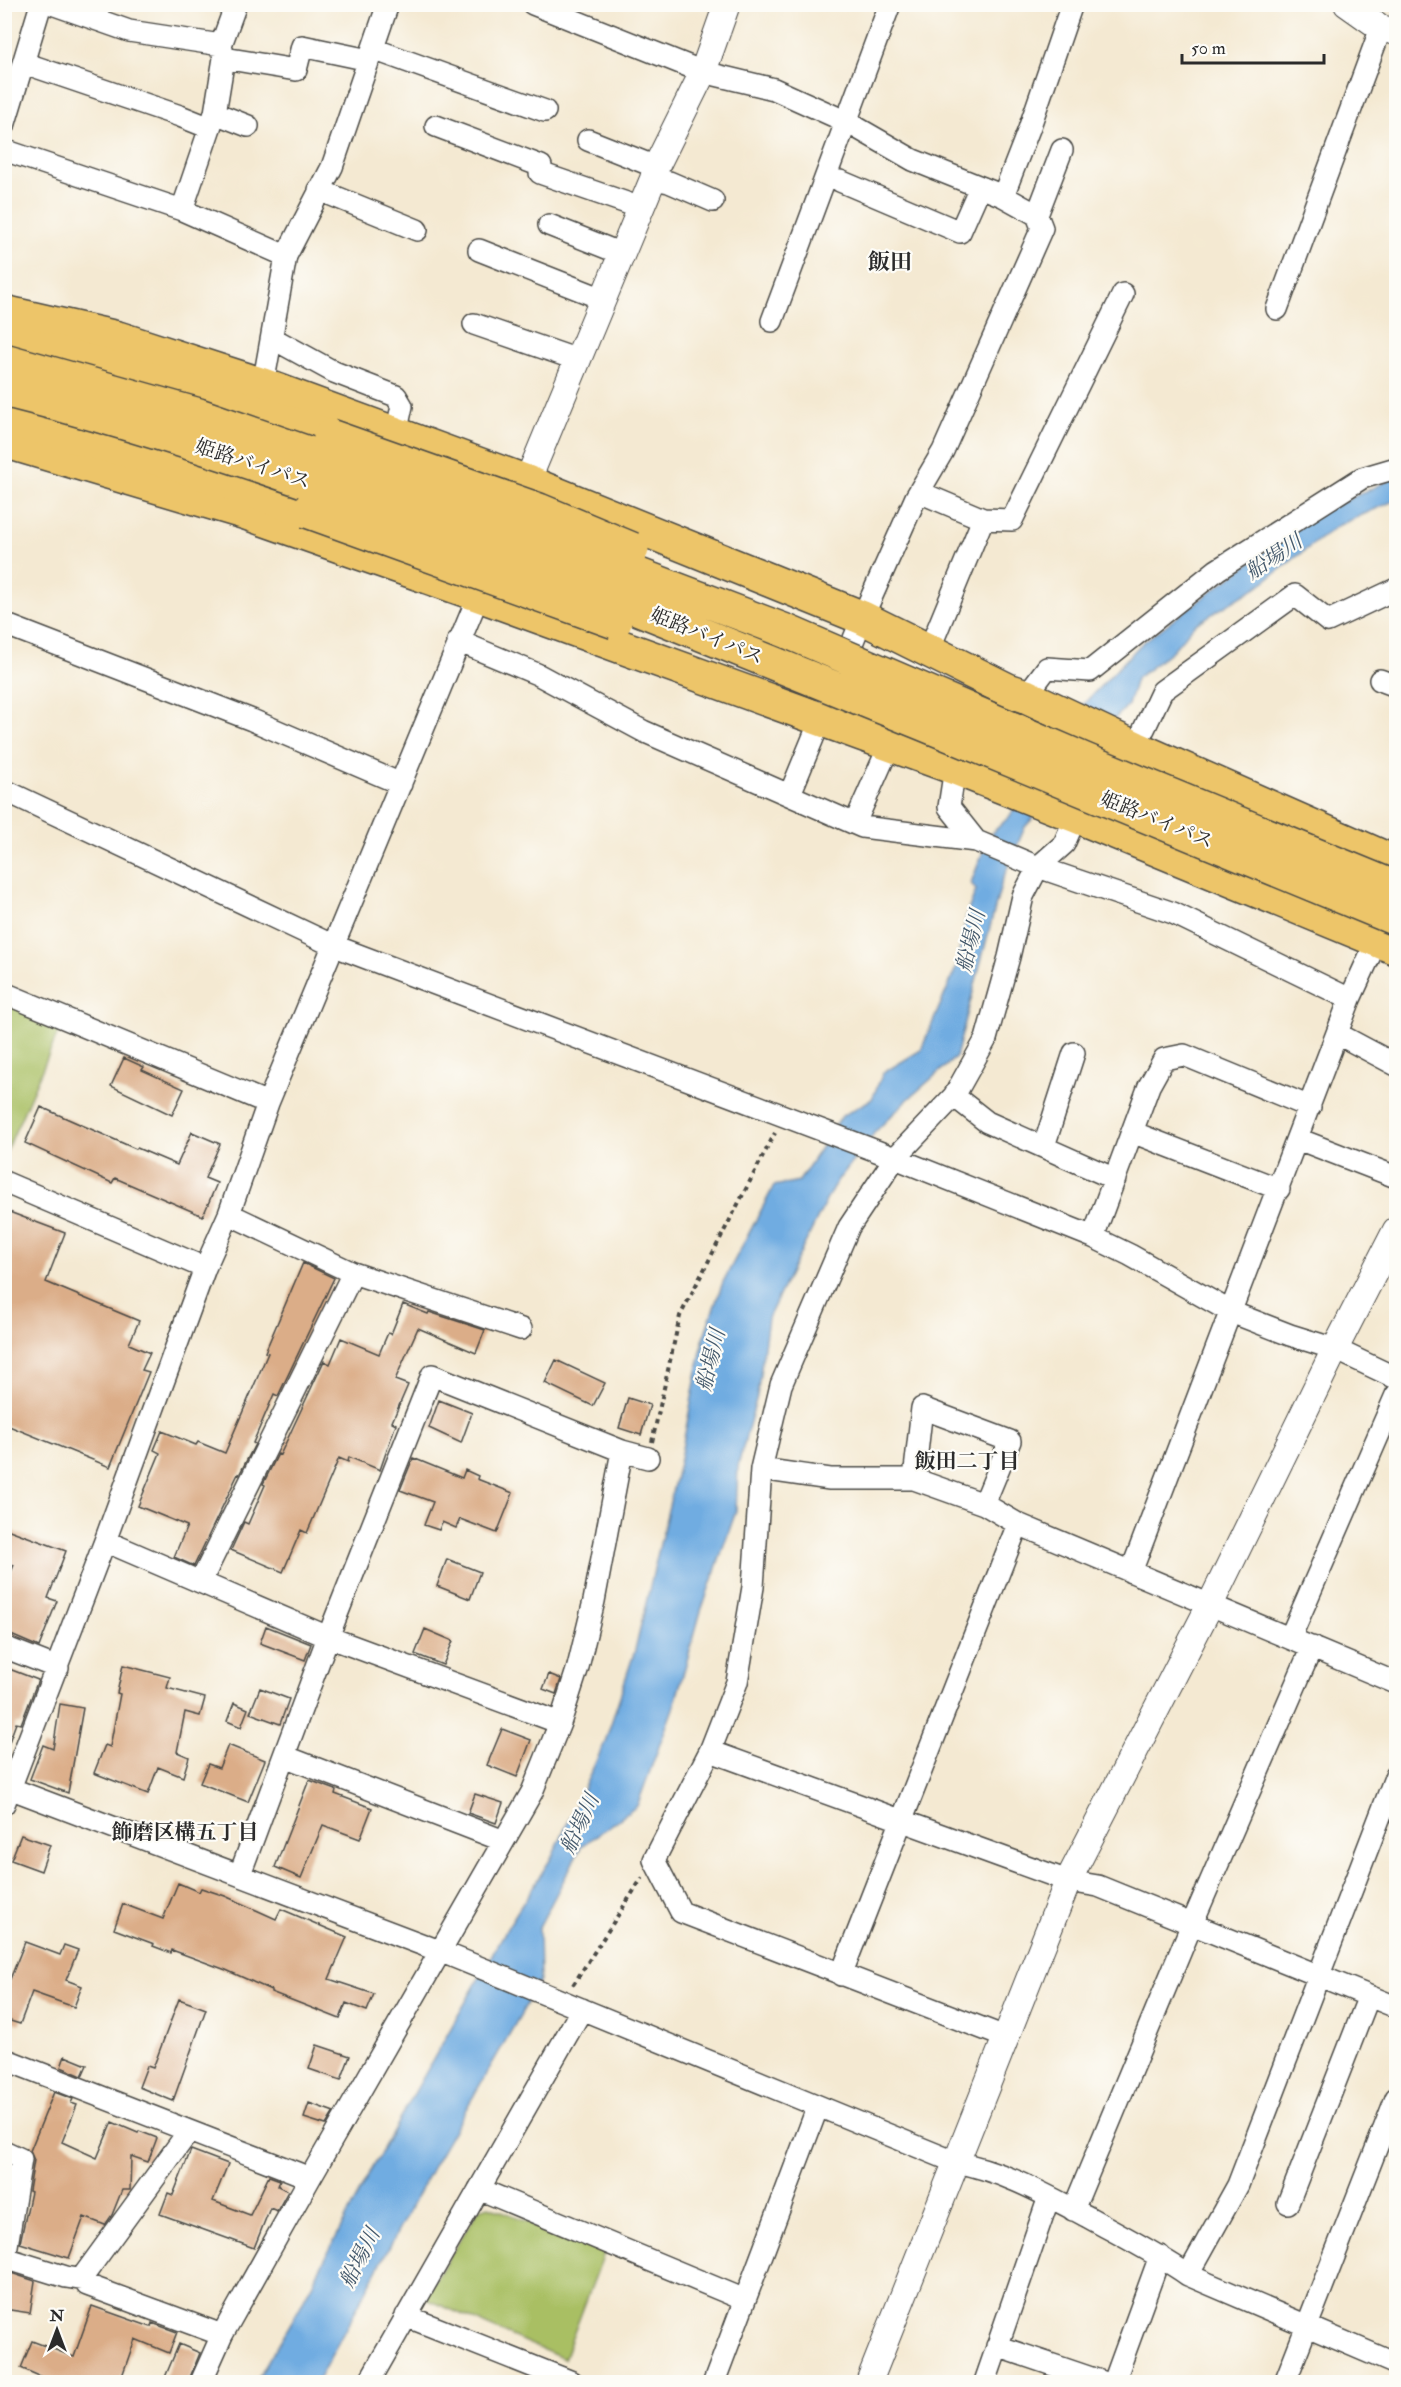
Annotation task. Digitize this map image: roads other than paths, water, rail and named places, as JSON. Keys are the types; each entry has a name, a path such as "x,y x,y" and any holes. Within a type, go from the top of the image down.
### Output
{"highway":[{"path":"4,312 118,338 263,385 527,482 863,618 1017,693 1140,738 1396,863"},
{"path":"4,338 173,385 330,436 539,510 679,569 786,632"},
{"name":"姫路バイパス","path":"4,360 199,415 410,488 786,632 1396,888"},
{"name":"姫路バイパス","path":"4,390 177,439 311,483 524,562 955,752 1390,936"},
{"path":"4,418 170,462 725,662 955,752 1076,816 1390,936"},
{"path":"4,441 246,513 890,744 955,752"}],"street":[{"path":"4,126 41,4"},
{"path":"52,4 129,31 296,70 302,46 371,54 545,111"},
{"path":"182,210 213,121 222,52 236,4"},
{"path":"263,385 286,256 332,167 388,4"},
{"path":"534,4 703,72 774,89 847,122 913,160 1003,196 1037,215 1042,228 943,451 919,492 863,618 790,794"},
{"path":"727,4 703,72 655,173 527,482 458,641 268,1103 229,1214 205,1268 58,1668 6,1793 240,1874 442,1952 955,2162 979,2166 1049,2197 1160,2256 1188,2276 1395,2360"},
{"path":"772,321 890,4"},
{"path":"1003,196 1029,129 1072,4"},
{"path":"1277,309 1389,30 1347,4"},
{"path":"24,63 180,116 248,126"},
{"path":"436,126 541,166 540,173 641,208"},
{"path":"588,140 669,182 713,201"},
{"path":"4,150 182,210 286,256"},
{"path":"1037,215 1062,150"},
{"path":"840,181 960,232 980,187"},
{"path":"319,190 417,230"},
{"path":"549,225 622,254"},
{"path":"479,250 603,299"},
{"path":"919,492 983,519 1012,520 1123,294"},
{"path":"474,324 578,360"},
{"path":"272,338 334,372 396,396 402,406 396,434"},
{"path":"976,841 949,807 955,752 1017,693 1047,668 1090,671 1217,570 1362,478 1396,468"},
{"path":"929,650 983,519"},
{"path":"1140,738 1162,692 1295,595 1328,621 1396,589"},
{"path":"4,624 252,720 401,784"},
{"path":"458,641 537,674 643,731 862,827 976,841 1038,867 1173,913 1350,999"},
{"path":"855,823 890,744"},
{"path":"6,793 332,945 895,1158 1093,1237 1130,1255 1231,1312 1335,1349 1396,1378"},
{"path":"1005,2037 681,1912 654,1860 710,1751 737,1682 753,1587 761,1469 781,1385 849,1227 895,1158 954,1096 986,1039 1023,896 1038,867 1064,844 1076,816"},
{"path":"1131,1572 1350,999 1390,936"},
{"path":"4,993 268,1103"},
{"path":"1338,1034 1396,1065"},
{"path":"1044,1146 1074,1053"},
{"path":"1093,1237 1149,1086 1164,1059 1184,1055 1310,1107"},
{"path":"954,1096 987,1122 1115,1179"},
{"path":"1132,1132 1279,1189"},
{"path":"1298,1138 1396,1177"},
{"path":"4,1182 205,1268"},
{"path":"229,1214 353,1273 520,1329"},
{"path":"869,2382 1068,1881 1210,1605 1396,1230"},
{"path":"201,1581 353,1273"},
{"path":"240,1874 328,1637 432,1375 622,1451 648,1458"},
{"path":"1290,1638 1396,1395"},
{"path":"914,1479 922,1408 1010,1441 984,1504"},
{"path":"201,2382 222,2335 310,2178 532,1792 560,1723 578,1667 594,1601 622,1451"},
{"path":"761,1469 830,1479 914,1479 984,1504 1018,1524 1396,1683"},
{"path":"841,1975 1018,1524"},
{"path":"105,1541 328,1637 560,1723"},
{"path":"4,1647 58,1668"},
{"path":"1073,2210 1192,1924 1312,1647"},
{"path":"710,1751 1068,1881 1098,1886 1396,2007"},
{"path":"284,1756 504,1841"},
{"path":"1188,2276 1238,2186 1396,1775"},
{"path":"1288,2202 1369,1996"},
{"path":"369,2382 479,2189 573,2005"},
{"path":"4,2059 310,2178"},
{"path":"1285,2382 1396,2098"},
{"path":"714,2382 818,2106"},
{"path":"189,2131 84,2276 87,2285 222,2335"},
{"path":"4,2151 21,2159 5,2258 66,2277 85,2280"},
{"path":"479,2189 745,2300"},
{"path":"985,2382 1049,2197"},
{"path":"1114,2382 1160,2256"},
{"path":"406,2316 572,2382"},
{"path":"997,2346 1103,2382"}],"water":[{"name":"船場川","path":"1396,477 1396,500 1337,526 1257,587 1194,625 1173,650 1136,679 1128,705 1089,745 1056,793 1025,827 1002,881 956,1057 875,1132 833,1187 768,1318 757,1396 738,1466 736,1511 701,1611 675,1703 637,1806 581,1847 539,1927 540,1981 433,2166 317,2382 256,2382 298,2311 371,2170 509,1925 552,1857 605,1742 635,1650 680,1459 704,1336 723,1282 774,1186 799,1181 842,1116 872,1099 883,1073 921,1050 956,968 967,913 976,890 971,883 989,836 1010,816 1051,738 1142,643 1313,516"}],"district":[{"name":"飯田","path":"890,262"},
{"name":"飯田二丁目","path":"967,1461"},
{"name":"飾磨区構五丁目","path":"185,1832"}]}
